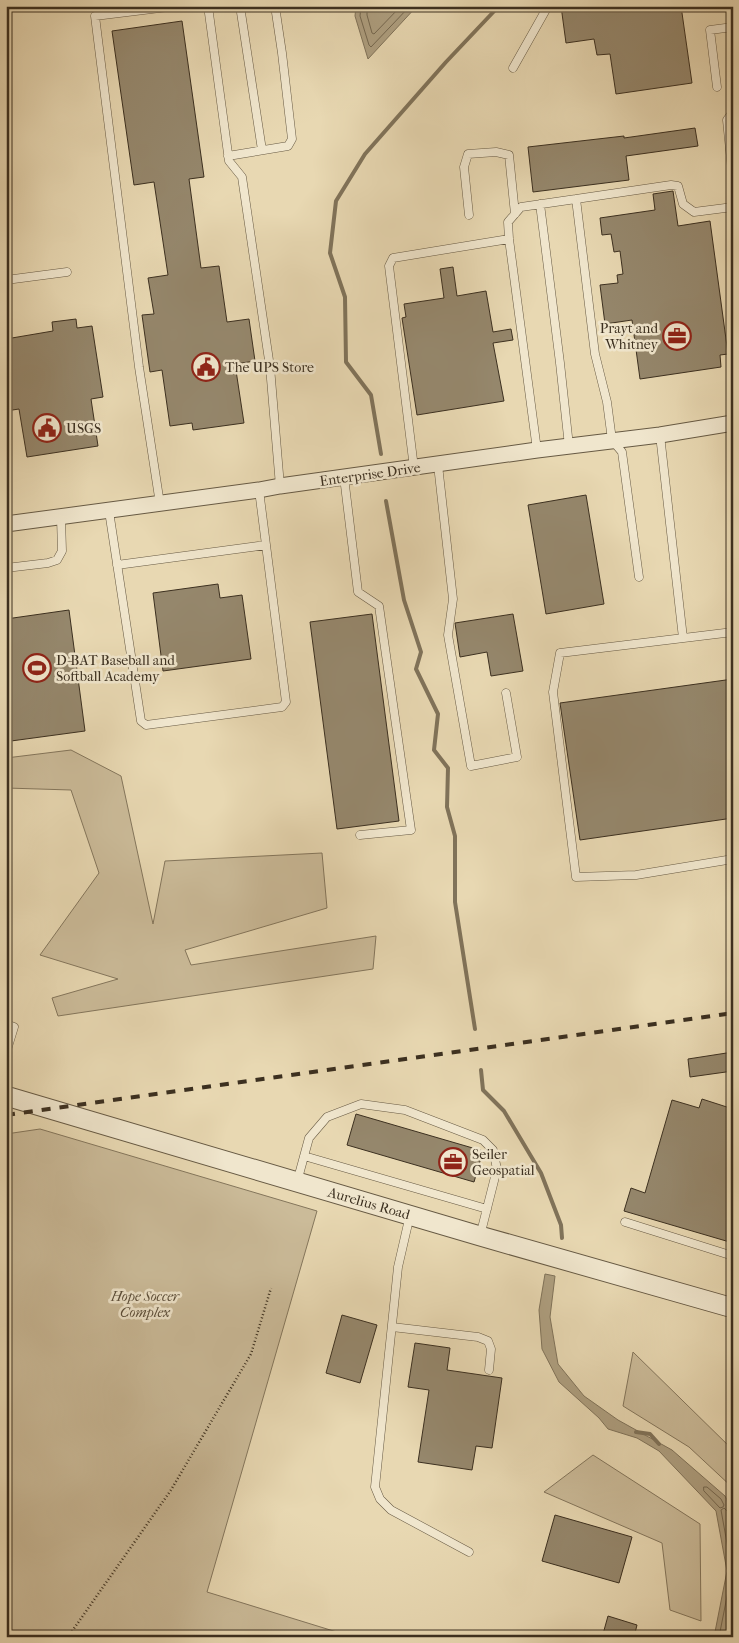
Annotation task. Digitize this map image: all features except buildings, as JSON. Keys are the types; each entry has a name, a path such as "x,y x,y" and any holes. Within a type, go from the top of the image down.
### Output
{"street":[{"name":"Enterprise Drive","path":"6,524 61,518 537,450 660,435 733,423"},
{"name":"Aurelius Road","path":"6,1096 480,1236 733,1308"}],"lane":[{"path":"160,504 139,367 95,16 176,6"},
{"path":"208,6 228,156 229,161 242,177 270,368 280,486"},
{"path":"240,6 262,150"},
{"path":"228,156 288,146 292,139 275,6"},
{"path":"513,68 548,6"},
{"path":"717,87 710,30 733,27"},
{"path":"733,112 728,120 733,180"},
{"path":"469,215 464,167 468,154 496,152 509,155 515,214"},
{"path":"537,450 508,239 508,222 521,207 671,185 678,186 683,204 694,212 733,207"},
{"path":"576,199 595,354 607,402 612,440 622,452 639,577"},
{"path":"540,204 569,446"},
{"path":"414,468 389,266 394,258 508,239"},
{"path":"6,280 67,272"},
{"path":"660,435 683,638"},
{"path":"438,465 452,599 448,635 471,766 517,757 506,693"},
{"path":"344,478 358,592 379,606 411,830 360,835"},
{"path":"109,511 141,721 143,724 282,707 286,702 259,490"},
{"path":"6,568 48,563 57,560 62,551 61,518"},
{"path":"117,565 266,545"},
{"path":"733,632 560,653 553,692 576,877 636,875 733,859"},
{"path":"6,1024 14,1027 6,1053"},
{"path":"296,1182 308,1138 327,1117 361,1104 405,1110 482,1140 493,1150 497,1169 480,1236"},
{"path":"304,1156 487,1209"},
{"path":"410,1215 398,1267 376,1487 380,1499 391,1510 469,1552"},
{"path":"625,1222 733,1256"},
{"path":"392,1327 478,1337 488,1342 491,1349 489,1370"}],"path":[{"path":"68,1637 171,1490 251,1354 271,1288"}],"green space":[{"path":"71,750 121,776 153,924 165,861 322,853 327,908 185,950 191,965 376,936 373,969 58,1016 52,998 118,979 40,955 99,873 71,790 6,788 6,758"},
{"name":"Hope Soccer Complex","path":"40,1129 317,1211 207,1592 353,1637 6,1637 6,1134"},
{"path":"633,1352 733,1450 733,1488 689,1447 623,1406"},
{"path":"593,1455 700,1524 701,1621 670,1610 662,1543 544,1492"}],"water":[{"path":"356,6 417,6 368,59 355,16"},
{"path":"545,1274 555,1276 550,1317 558,1364 584,1396 618,1420 672,1450 725,1496 733,1512 733,1637 714,1637 727,1571 716,1511 659,1451 637,1438 608,1429 599,1418 559,1382 542,1349 539,1310"}],"waterway":[{"path":"381,454 371,395 346,362 345,297 330,253 336,201 365,154 446,62 499,6"},
{"path":"386,501 404,600 421,652 416,669 438,714 434,750 448,768 447,807 455,836 455,902 475,1029"},
{"path":"481,1070 483,1090 504,1111 541,1173 561,1225 562,1238"},
{"path":"636,1432 650,1434 659,1444"}],"railway":[{"path":"6,1115 733,1013"}],"place":[{"name":"Prayt and Whitney","path":"677,336"},
{"name":"The UPS Store","path":"206,367"},
{"name":"USGS","path":"47,428"},
{"name":"D-BAT Baseball and Softball Academy","path":"37,668"},
{"name":"Seiler Geospatial","path":"453,1162"}]}
